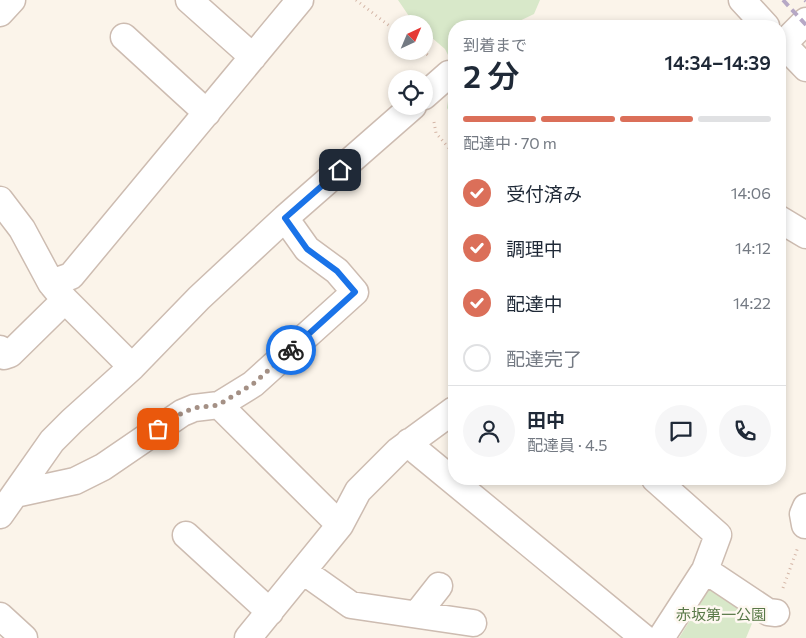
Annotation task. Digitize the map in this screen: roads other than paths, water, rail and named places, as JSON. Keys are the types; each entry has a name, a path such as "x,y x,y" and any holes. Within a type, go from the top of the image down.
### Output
{"street":[{"path":"0,13 12,0"},
{"path":"189,0 253,57"},
{"path":"0,349 4,356 10,354 58,291 300,0"},
{"path":"742,0 759,20"},
{"path":"786,34 806,21"},
{"path":"124,37 207,113"},
{"path":"786,49 806,68"},
{"path":"433,88 448,75"},
{"path":"7,505 52,441 132,367 199,298 285,218 402,115"},
{"path":"0,200 22,230 58,291 132,367"},
{"path":"7,505 75,481 103,467 182,413 194,408 218,405 253,384 355,292 337,271 307,249 285,218"},
{"path":"786,223 806,235"},
{"path":"218,405 340,525"},
{"path":"248,638 340,525 358,491 398,451 448,414"},
{"path":"409,442 448,476"},
{"path":"459,485 644,638"},
{"path":"660,638 705,570 718,535 662,485"},
{"path":"806,507 803,514 806,525"},
{"path":"186,535 270,612"},
{"path":"705,570 768,612 776,613"},
{"path":"303,571 351,605 473,623"},
{"path":"417,614 438,586"},
{"path":"0,616 24,638"}],"railway":[{"path":"783,0 806,25"}],"park label":[{"name":"赤坂第一公園","path":"721,615"}]}
